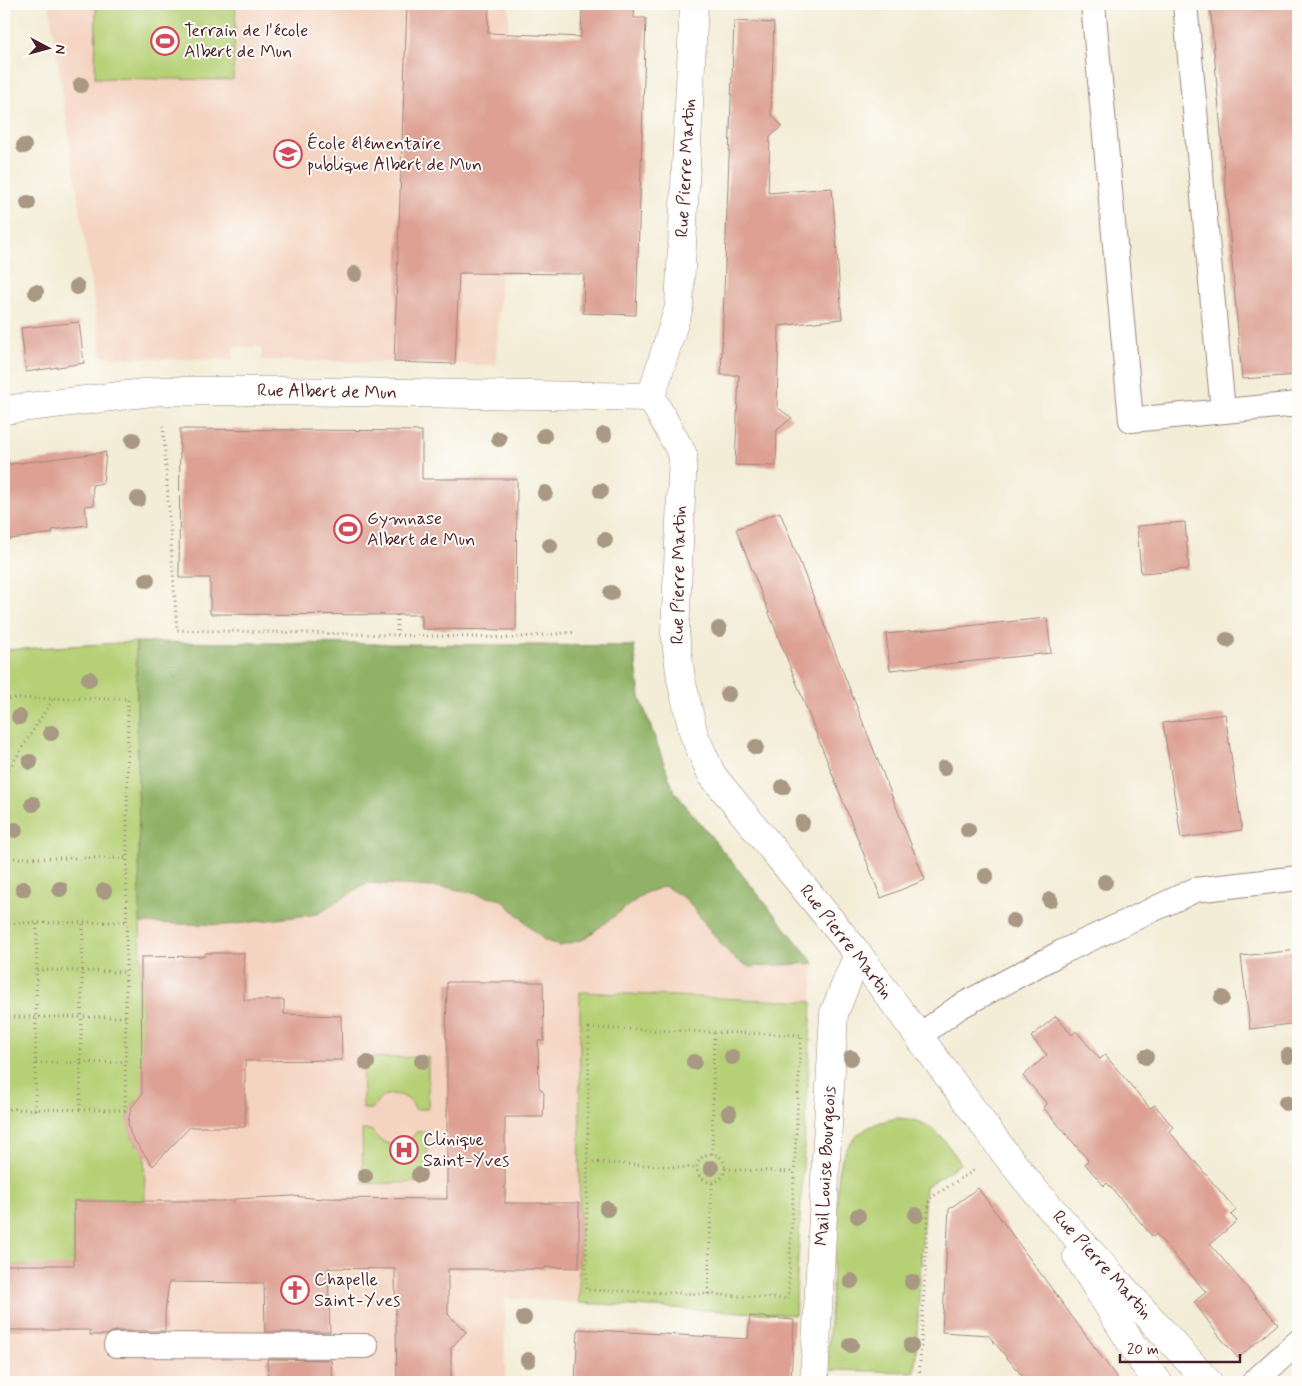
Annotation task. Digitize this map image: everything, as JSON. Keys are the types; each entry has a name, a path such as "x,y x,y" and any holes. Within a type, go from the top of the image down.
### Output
{"street":[{"name":"Rue Pierre Martin","path":"694,4 680,307 651,398 683,455 675,633 681,680 694,735 712,775 858,954 1004,1152 1036,1192 1208,1382"},
{"name":"Rue Albert de Mun","path":"4,410 160,391 285,391 651,398"},
{"name":"Mail Louise Bourgeois","path":"814,1382 834,1013 858,954"},
{"name":"Rue Pierre Martin","path":"1036,1192 1143,1362 1158,1382"}],"lane":[{"path":"1093,4 1131,420 1298,404"},
{"path":"1185,4 1224,411"},
{"path":"919,1036 959,1008 1062,952 1195,890 1298,878"},
{"path":"1254,1382 1298,1342"},
{"path":"116,1345 366,1346"}],"path":[{"path":"160,391 177,630 511,638 576,632"},
{"path":"397,635 398,615"},
{"path":"4,698 128,699 126,1110 4,1109"},
{"path":"4,777 53,699"},
{"path":"4,858 127,858"},
{"path":"4,922 126,922"},
{"path":"35,1110 37,922"},
{"path":"80,1110 83,922"},
{"path":"36,970 126,972"},
{"path":"4,1016 126,1017"},
{"path":"788,1299 586,1290 589,1028 801,1035"},
{"path":"712,1154 714,1032"},
{"path":"36,1063 126,1062"},
{"path":"712,1154 720,1156 726,1169 720,1180 712,1182 704,1181 697,1168 701,1158 712,1154"},
{"path":"588,1162 697,1168"},
{"path":"726,1169 794,1172"},
{"path":"920,1382 930,1199 969,1174"},
{"path":"708,1294 712,1182"}],"shaded area":[{"name":"École élémentaire publique Albert de Mun","path":"49,4 509,4 501,273 496,365 262,360 261,347 233,347 233,360 102,356"},
{"name":"Clinique Saint-Yves","path":"136,642 634,646 640,697 674,791 814,963 795,1315 505,1298 505,1382 4,1382 4,650"}],"green space":[{"name":"Terrain de l'école Albert de Mun","path":"96,4 236,4 233,80 95,78"},
{"path":"136,642 143,1103 137,1100 133,1105 128,1122 131,1134 137,1145 144,1141 145,1201 74,1201 74,1290 28,1290 28,1265 4,1265 4,650"},
{"path":"136,642 634,646 640,697 674,791 814,963 750,967 735,959 686,899 665,886 645,893 584,939 560,946 544,940 502,900 450,888 366,883 318,914 226,925 140,923"},
{"path":"580,992 812,1002 795,1315 579,1303"},
{"path":"428,1057 428,1109 415,1109 406,1098 392,1094 381,1098 372,1109 363,1109 362,1058"},
{"path":"897,1118 910,1119 928,1126 941,1137 961,1163 925,1187 915,1372 827,1370 839,1168 847,1148 859,1134 876,1124"},
{"path":"362,1130 371,1130 378,1138 392,1145 408,1142 416,1132 427,1131 428,1182 363,1184"}],"building":[{"path":"407,4 489,4 488,33 581,37 582,4 635,4 634,18 646,18 636,315 583,313 584,274 459,273 455,364 394,362"},
{"path":"1210,4 1298,4 1298,375 1242,379"},
{"path":"734,21 774,23 771,114 782,126 770,137 768,193 832,188 842,319 779,326 777,407 792,418 777,430 776,466 735,465 739,375 721,375"},
{"path":"79,322 84,363 26,372 21,328"},
{"name":"Gymnase Albert de Mun","path":"180,429 422,431 422,479 517,479 516,630 422,629 422,615 210,614 210,578 179,578"},
{"path":"106,452 103,483 92,485 94,505 85,506 87,525 52,530 53,533 4,540 4,465"},
{"path":"780,512 925,880 881,898 736,529"},
{"path":"1185,522 1189,569 1141,573 1137,526"},
{"path":"1047,618 1051,653 890,670 886,634"},
{"path":"1225,714 1242,830 1181,838 1163,723"},
{"path":"1298,950 1298,1023 1250,1029 1241,956"},
{"path":"205,953 244,953 244,1000 284,1000 284,1014 341,1016 342,1060 245,1061 245,1127 190,1127 153,1166 130,1133 128,1122 131,1108 142,1094 141,957 205,956"},
{"path":"447,982 543,982 544,1041 538,1041 539,1087 544,1093 543,1117 505,1117 505,1203 579,1203 579,1268 448,1269 448,1314 466,1332 451,1348 451,1382 397,1382 395,1269 328,1268 330,1332 265,1332 264,1283 169,1282 165,1331 116,1331 107,1335 90,1335 90,1330 4,1330 4,1265 74,1265 74,1201 234,1201 234,1199 293,1196 321,1199 447,1199"},
{"path":"1056,1016 1072,1035 1076,1031 1100,1059 1105,1055 1150,1108 1155,1105 1173,1127 1169,1131 1236,1210 1231,1215 1237,1221 1210,1244 1278,1324 1238,1358 1194,1302 1206,1292 1156,1234 1153,1237 1107,1183 1104,1186 1085,1164 1088,1160 1043,1107 1047,1104 1023,1076 1047,1055 1031,1037"},
{"path":"978,1188 1120,1382 1027,1382 988,1335 942,1332 949,1209"},
{"path":"750,1316 794,1320 791,1382 575,1382 578,1329 748,1339"},
{"path":"267,1359 331,1360 333,1382 268,1382"}],"place":[{"name":"Terrain de l'école Albert de Mun","path":"165,41"},
{"name":"École élémentaire publique Albert de Mun","path":"288,154"},
{"name":"Gymnase Albert de Mun","path":"348,529"},
{"name":"Clinique Saint-Yves","path":"404,1150"},
{"name":"Chapelle Saint-Yves","path":"295,1290"}]}
